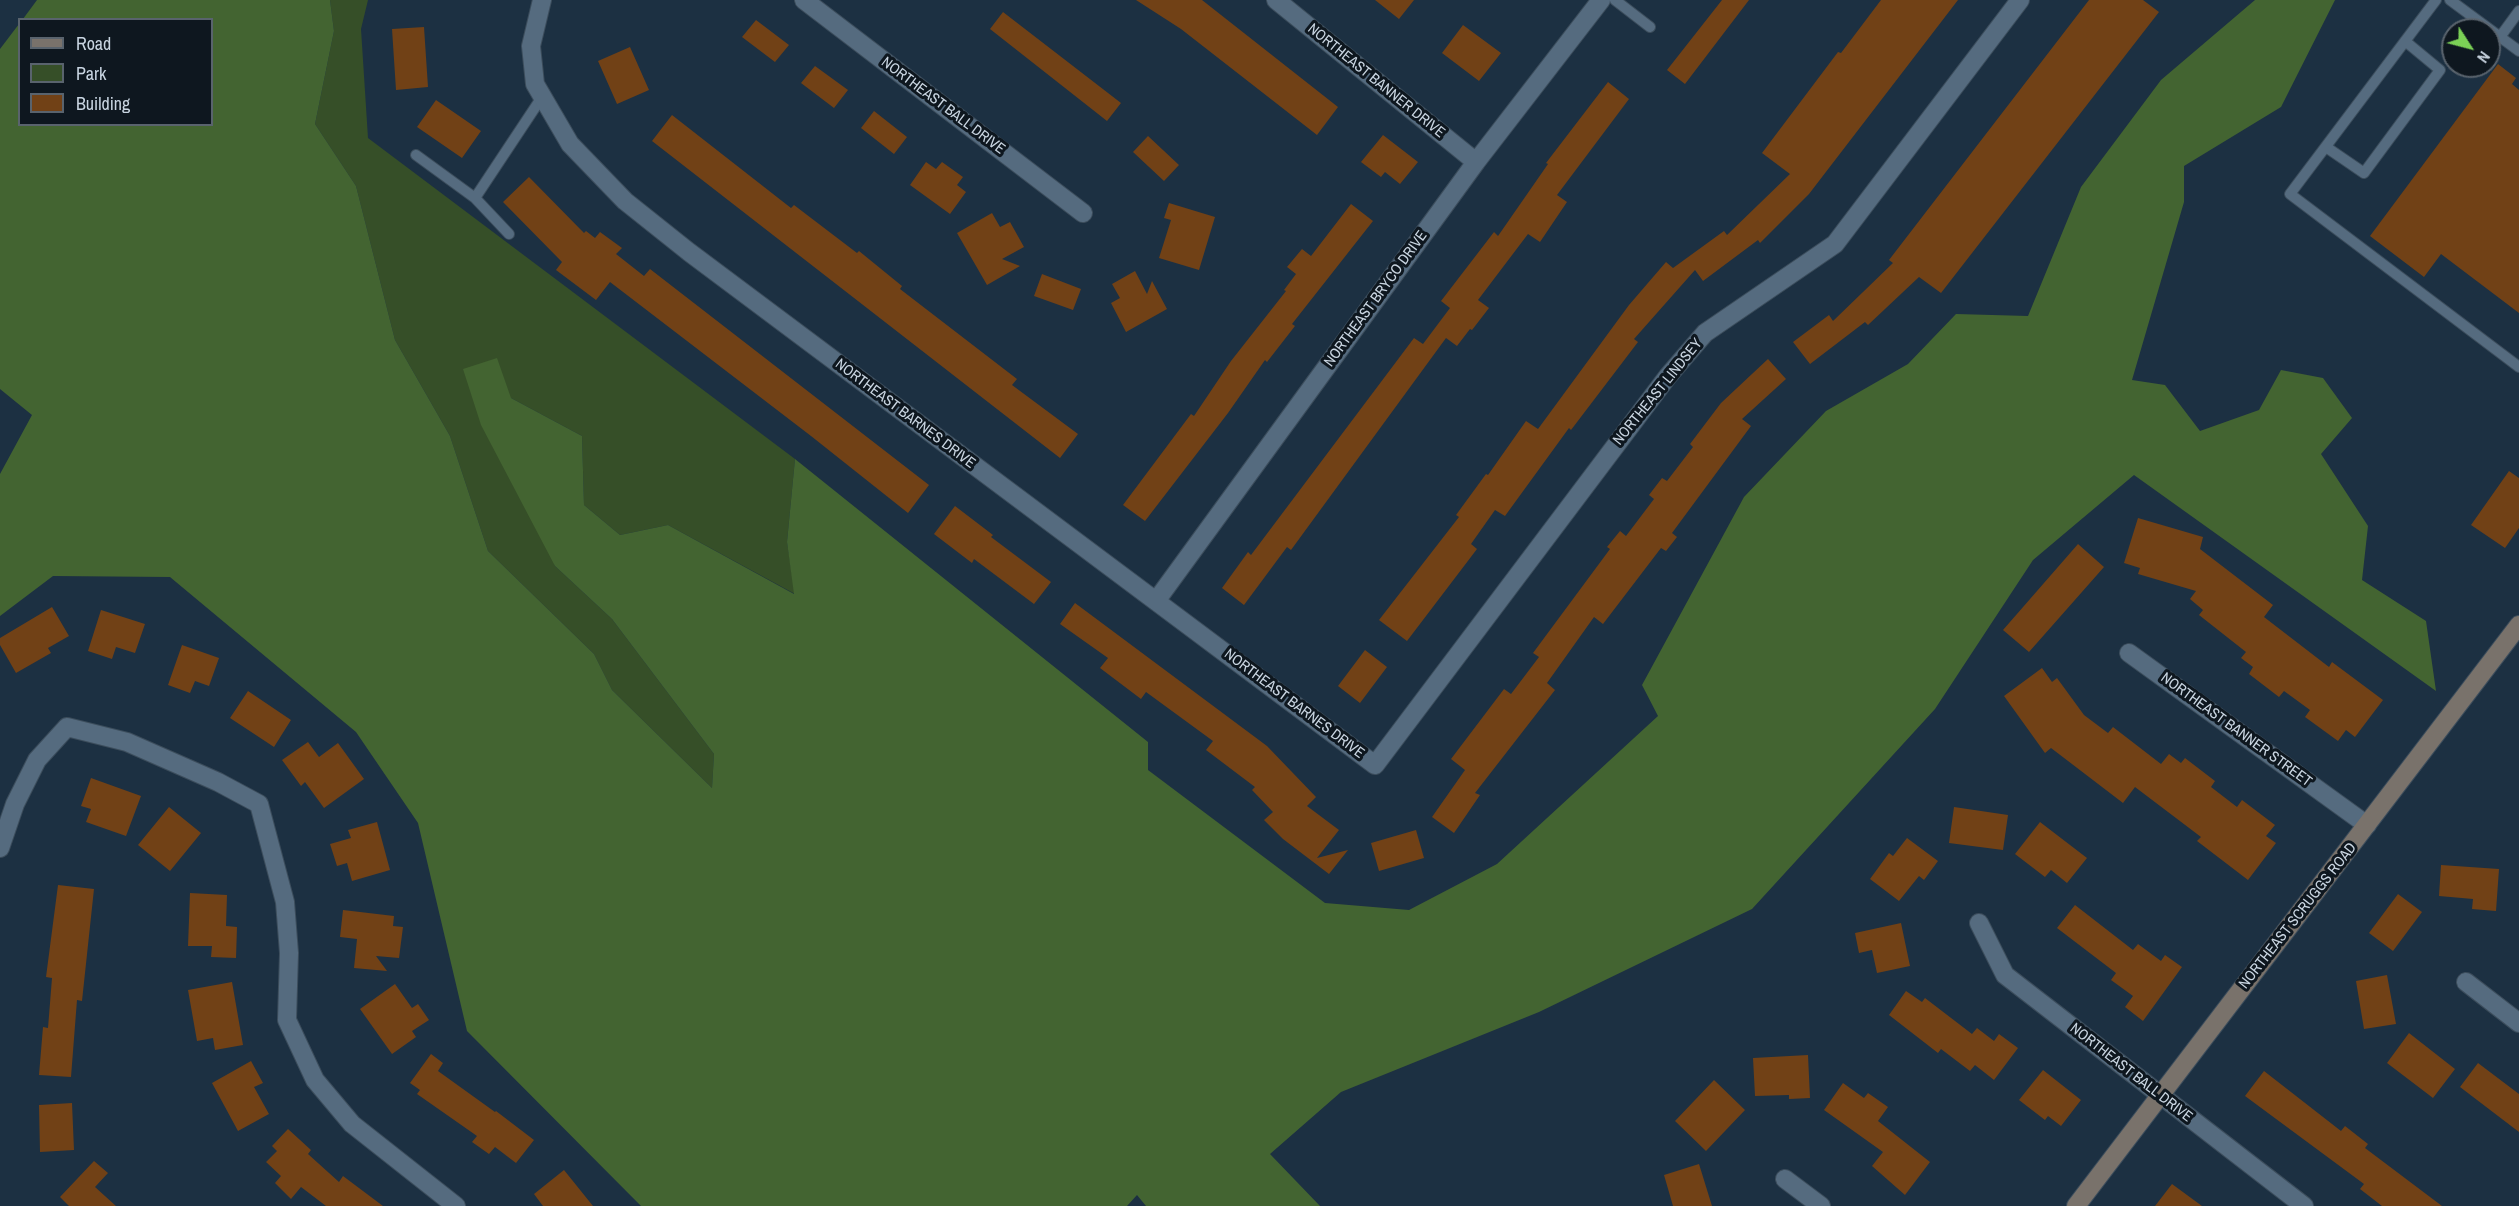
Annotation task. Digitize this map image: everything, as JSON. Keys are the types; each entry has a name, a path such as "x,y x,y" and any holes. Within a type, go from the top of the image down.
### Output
{"street":[{"name":"NORTHEAST BARNES DRIVE","path":"542,0 531,45 532,78 570,144 625,201 699,260 1375,765"},
{"name":"NORTHEAST BANNER DRIVE","path":"1276,0 1476,162"},
{"name":"NORTHEAST BRYCO DRIVE","path":"1156,601 1476,162 1601,0"},
{"name":"NORTHEAST LINDSEY","path":"1375,765 1668,376 1705,333 1834,244 2020,0"},
{"name":"NORTHEAST BALL DRIVE","path":"814,3 1083,213"},
{"name":"NORTHEAST SCRUGGS ROAD","path":"2076,1206 2519,625"},
{"name":"NORTHEAST BANNER STREET","path":"2129,653 2367,825"},
{"path":"0,848 15,804 37,760 67,727 127,742 218,782 259,804 285,902 289,954 287,1020 315,1080 352,1124 446,1202"},
{"name":"NORTHEAST BALL DRIVE","path":"1979,923 2005,975 2304,1206"},
{"path":"2466,982 2519,1023"},
{"path":"1785,1179 1821,1206"}],"lane":[{"path":"1615,0 1650,27"},
{"path":"2436,0 2290,195 2519,367"},
{"path":"2450,0 2474,18"},
{"path":"2501,36 2519,11"},
{"path":"2501,38 2519,51"},
{"path":"2326,147 2364,173 2440,70 2405,41"},
{"path":"475,198 542,97"},
{"path":"416,155 475,198 509,234"}],"green space":[{"path":"37,0 330,0 334,31 315,124 356,186 395,340 450,436 488,551 594,654 612,690 712,788 714,754 612,619 555,566 481,425 463,369 497,358 511,398 582,436 584,505 620,535 668,525 794,594 787,542 795,459 1148,742 1148,770 1325,903 1409,910 1497,864 1658,716 1642,685 1744,497 1826,411 1908,364 1956,314 2028,316 2081,187 2161,80 2255,0 2335,0 2281,107 2184,166 2184,202 2132,380 2165,385 2200,431 2259,410 2281,370 2323,378 2352,418 2321,454 2368,526 2362,580 2426,621 2436,691 2134,475 2033,560 1935,709 1752,909 1539,1012 1341,1092 1270,1154 1320,1206 1146,1206 1137,1195 1127,1206 641,1206 467,1031 418,823 356,732 170,577 53,576 0,616 0,474 32,415 0,389 0,49 18,25 18,126 213,126 213,18 24,18"},
{"path":"330,0 368,0 361,29 368,138 795,459 787,542 795,594 668,525 620,535 584,505 582,436 511,398 555,566 612,619 714,754 712,788 612,690 594,654 488,551 450,436 395,340 356,186 315,124 334,31"}],"building":[{"path":"1136,0 1202,0 1338,107 1317,135 1181,29"},
{"path":"1375,0 1414,0 1399,19"},
{"path":"1722,0 1749,0 1685,84 1667,70"},
{"path":"1881,0 1958,0 1809,194 1760,243 1758,240 1703,281 1695,270 1634,339 1638,342 1571,430 1569,428 1505,516 1495,510 1471,544 1477,549 1407,641 1379,620 1459,517 1456,515 1526,421 1538,429 1629,305 1666,262 1673,268 1724,231 1727,235 1790,174 1762,153 1838,52 1841,53"},
{"path":"2089,0 2143,0 2159,12 1941,293 1919,277 1868,325 1865,322 1810,364 1793,342 1829,315 1833,321 1893,263 1889,260"},
{"path":"1003,12 1121,103 1107,121 990,29"},
{"path":"756,20 789,45 775,62 742,37"},
{"path":"1463,25 1501,53 1479,81 1442,53"},
{"path":"424,27 428,87 396,90 392,29"},
{"path":"630,47 649,90 617,104 598,61"},
{"path":"815,66 848,90 834,108 801,83"},
{"path":"2501,66 2516,78 2512,84 2519,90 2519,313 2441,254 2424,277 2370,236 2488,78 2501,78"},
{"path":"1608,82 1629,99 1557,195 1567,202 1540,242 1528,234 1478,300 1489,308 1457,346 1446,338 1291,550 1287,547 1244,605 1222,588 1248,552 1251,555 1414,338 1423,344 1450,308 1441,301 1494,232 1498,236 1548,164 1546,163"},
{"path":"436,100 481,131 462,158 417,127"},
{"path":"874,111 907,137 894,154 861,128"},
{"path":"672,115 791,208 794,205 857,253 859,251 902,286 900,289 1017,379 1012,385 1078,434 1060,458 652,141"},
{"path":"1383,135 1418,162 1400,184 1385,172 1381,177 1361,162"},
{"path":"1148,136 1179,165 1164,181 1133,152"},
{"path":"926,162 936,169 942,162 963,177 957,185 966,192 950,214 910,185"},
{"path":"529,177 584,233 586,231 595,238 600,232 622,248 616,254 644,276 650,269 929,485 908,513 610,282 596,300 556,270 562,262 503,202"},
{"path":"1169,203 1215,217 1199,270 1159,258 1171,220 1164,218"},
{"path":"1351,204 1373,221 1292,324 1295,326 1267,362 1265,360 1228,413 1145,521 1123,505 1191,414 1194,416 1231,361 1286,291 1284,290 1296,274 1287,267 1302,249 1311,256"},
{"path":"992,213 1000,227 1010,222 1024,247 1002,259 1020,266 987,285 957,233"},
{"path":"1135,271 1147,294 1152,281 1167,309 1126,332 1111,303 1120,298 1112,284"},
{"path":"1042,274 1081,289 1073,310 1034,296"},
{"path":"1768,359 1786,379 1742,419 1751,426 1672,533 1677,537 1666,551 1661,548 1603,624 1594,617 1547,683 1555,690 1475,793 1480,795 1454,833 1432,817 1465,770 1451,759 1504,689 1511,694 1539,657 1533,653 1610,549 1607,547 1620,531 1626,536 1654,499 1649,495 1662,478 1667,481 1693,447 1690,444 1721,403"},
{"path":"2509,471 2519,478 2519,528 2505,548 2471,525"},
{"path":"955,506 993,535 991,537 1051,582 1034,604 974,559 972,563 934,534"},
{"path":"2138,518 2203,537 2200,549 2273,605 2264,617 2329,667 2332,662 2383,700 2355,737 2346,730 2338,741 2305,717 2310,710 2284,691 2279,697 2249,674 2253,667 2241,658 2246,652 2199,615 2203,610 2190,599 2196,591 2138,574 2140,568 2124,563"},
{"path":"2078,544 2104,567 2029,652 2003,630"},
{"path":"1075,603 1267,746 1316,797 1307,806 1339,830 1317,858 1348,850 1329,874 1283,839 1264,820 1273,812 1252,790 1255,787 1206,750 1213,741 1146,692 1141,699 1100,668 1108,658 1060,624"},
{"path":"52,607 69,636 48,648 51,653 16,673 0,645 0,638"},
{"path":"101,610 145,624 135,653 116,647 112,659 88,651"},
{"path":"182,645 219,658 209,686 195,681 190,693 168,685"},
{"path":"1365,650 1387,667 1360,703 1338,686"},
{"path":"2042,668 2052,682 2057,678 2084,715 2108,733 2113,727 2161,764 2169,754 2181,763 2185,758 2215,781 2211,787 2237,807 2242,800 2275,825 2266,836 2276,843 2248,880 2197,841 2201,837 2135,787 2123,803 2051,748 2045,753 2004,696"},
{"path":"248,691 291,720 274,747 230,718"},
{"path":"308,742 319,757 338,743 364,779 324,808 305,782 301,786 282,760"},
{"path":"91,778 141,796 126,836 86,822 91,809 81,806"},
{"path":"169,807 201,833 170,871 138,845"},
{"path":"1954,807 2008,815 2003,850 1949,843"},
{"path":"377,822 390,870 352,881 347,863 337,866 330,844 351,838 348,830"},
{"path":"2040,822 2087,858 2067,883 2051,870 2045,877 2015,854"},
{"path":"1416,830 1424,858 1379,871 1371,843"},
{"path":"1907,838 1938,861 1924,880 1919,876 1899,901 1870,879 1889,853 1893,856"},
{"path":"2441,865 2499,869 2496,911 2472,909 2473,899 2439,896"},
{"path":"58,885 94,889 82,1001 77,1000 71,1077 39,1075 43,1027 48,1028 52,978 46,977"},
{"path":"190,893 227,895 226,926 237,927 236,958 211,957 212,946 188,946"},
{"path":"2398,894 2422,912 2393,951 2369,933"},
{"path":"2075,905 2133,950 2138,944 2161,961 2165,955 2182,967 2143,1021 2125,1007 2133,996 2111,980 2116,973 2057,928"},
{"path":"343,910 394,916 393,926 403,927 399,958 376,956 387,971 354,968 357,939 340,937"},
{"path":"1901,923 1910,966 1877,973 1872,950 1859,953 1855,933"},
{"path":"2387,975 2396,1024 2364,1029 2356,981"},
{"path":"232,982 243,1045 215,1050 213,1038 197,1041 188,990"},
{"path":"395,984 412,1008 418,1004 429,1020 412,1031 416,1037 392,1054 360,1009"},
{"path":"1906,991 1922,1002 1925,998 1972,1034 1977,1028 1994,1041 1999,1034 2018,1048 1994,1080 1975,1065 1970,1071 1941,1049 1938,1053 1889,1015"},
{"path":"2409,1033 2455,1069 2433,1098 2387,1063"},
{"path":"431,1054 443,1063 438,1071 534,1140 516,1163 495,1147 489,1154 472,1142 477,1136 417,1094 420,1090 410,1083"},
{"path":"1808,1055 1810,1098 1789,1099 1789,1095 1755,1096 1753,1058"},
{"path":"251,1061 263,1083 254,1087 269,1114 238,1131 212,1083"},
{"path":"2478,1063 2519,1094 2519,1132 2460,1087"},
{"path":"2043,1070 2081,1100 2061,1126 2048,1116 2045,1120 2019,1100"},
{"path":"2264,1071 2341,1131 2345,1126 2368,1144 2365,1148 2442,1206 2382,1206 2360,1189 2364,1184 2245,1096"},
{"path":"1714,1080 1745,1110 1706,1151 1675,1121"},
{"path":"1843,1083 1864,1098 1868,1093 1888,1107 1878,1121 1930,1162 1905,1195 1872,1166 1883,1152 1824,1110"},
{"path":"72,1103 74,1150 40,1152 39,1105"},
{"path":"288,1129 311,1150 308,1154 339,1182 343,1176 383,1206 326,1206 301,1187 291,1199 275,1183 281,1176 266,1162 277,1151 272,1146"},
{"path":"94,1161 108,1173 95,1187 116,1206 69,1206 60,1197"},
{"path":"1699,1164 1712,1206 1673,1206 1664,1175"},
{"path":"564,1170 593,1206 543,1206 534,1194"},
{"path":"2172,1184 2202,1206 2155,1206"}]}
